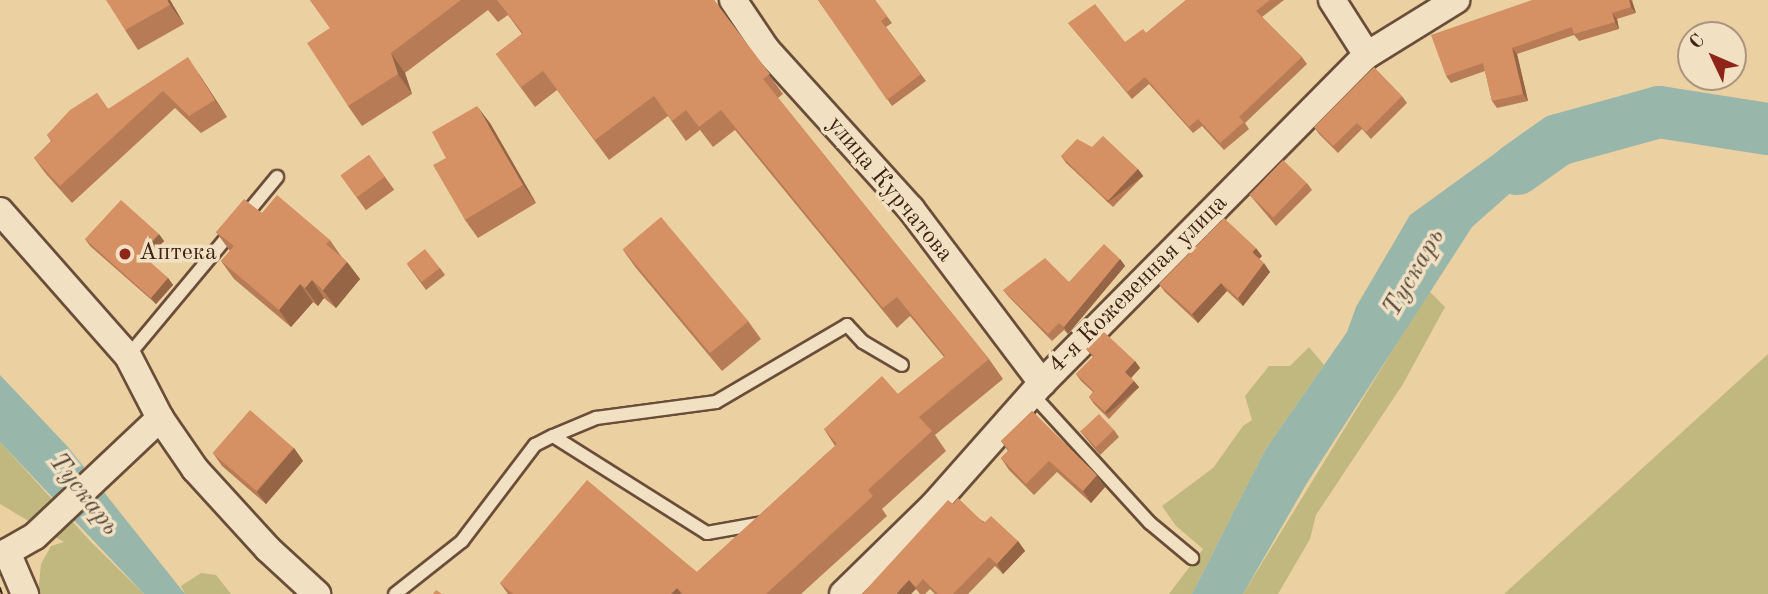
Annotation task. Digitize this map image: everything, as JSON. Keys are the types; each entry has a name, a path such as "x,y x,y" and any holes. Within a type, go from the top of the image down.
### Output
{"street":[{"name":"улица Курчатова","path":"733,0 766,49 911,209 1038,389"},
{"path":"1332,0 1367,55"},
{"name":"4-я Кожевенная улица","path":"843,594 934,505 1038,389 1367,55 1456,0"},
{"path":"0,211 128,356 160,418 195,469 268,549 317,594"},
{"path":"25,594 4,554 35,536 160,418"}],"lane":[{"path":"128,356 277,177"},
{"path":"395,594 462,541 535,445 553,436 596,418 716,402 847,325 863,342 902,365"},
{"path":"1038,389 1150,523 1192,558"},
{"path":"553,436 707,533 767,522"}],"shaded area":[{"path":"1429,291 1445,307 1403,384 1316,515 1310,539 1278,594 1243,594"},
{"path":"1309,347 1324,365 1265,450 1192,594 1169,594 1203,549 1176,526 1162,506 1213,468 1243,426 1252,420 1245,396 1269,366 1290,366"},
{"path":"1768,354 1768,594 1504,594"},
{"path":"0,442 91,542 144,594 38,594 41,564 51,546 64,542 0,504"},
{"path":"201,573 216,575 231,594 185,594 181,586"}],"water":[{"path":"1629,96 1694,107 1707,119 1728,123 1751,106 1768,110 1768,141 1638,117 1577,134 1472,227 1307,483 1243,594 1192,594 1265,450 1347,332 1356,307 1410,215 1540,121"},
{"path":"0,375 68,447 185,594 144,594 0,442"}],"building":[{"path":"106,0 167,0 170,5 125,30"},
{"path":"310,0 461,0 391,53 398,74 348,106 307,43 330,28"},
{"path":"497,0 714,0 770,74 763,79 989,359 919,417 932,431 868,490 873,496 766,594 683,594 677,588 671,594 513,594 500,583 587,480 697,572 837,444 824,429 882,376 898,394 945,356 897,297 883,308 721,110 699,127 686,110 672,121 654,96 595,140 543,71 521,87 496,54 523,33"},
{"path":"818,0 875,0 887,16 881,21 921,74 887,100"},
{"path":"1186,0 1270,0 1256,11 1302,57 1239,117 1244,122 1220,143 1198,119 1189,127 1145,77 1127,92 1068,23 1095,4 1125,42 1143,29 1146,33"},
{"path":"1532,0 1629,0 1631,7 1612,13 1615,22 1574,34 1572,27 1512,48 1523,94 1492,101 1483,63 1446,76 1431,35"},
{"path":"188,57 215,100 189,116 163,91 60,186 34,158 52,141 47,135 70,110 97,93 108,109"},
{"path":"1374,67 1402,96 1366,132 1357,123 1333,146 1314,127"},
{"path":"477,106 523,185 465,220 433,165 446,158 432,132"},
{"path":"1103,136 1138,169 1108,201 1061,156 1077,139 1092,147"},
{"path":"369,155 385,177 357,197 341,176"},
{"path":"1283,160 1307,183 1273,217 1250,195"},
{"path":"277,195 330,240 326,244 347,262 323,290 312,280 305,288 300,284 279,310 221,261 234,246 216,232 244,199 262,213"},
{"name":"Аптека","path":"121,200 159,234 141,254 168,278 151,298 85,239"},
{"path":"661,217 748,321 710,353 623,249"},
{"path":"1224,218 1256,248 1252,252 1264,263 1238,298 1221,283 1192,314 1159,284"},
{"path":"1104,244 1120,259 1064,327 1059,323 1048,334 1003,290 1045,258 1069,282"},
{"path":"425,249 440,268 422,282 407,263"},
{"path":"1104,332 1135,361 1125,372 1134,381 1105,412 1089,397 1094,391 1076,374 1094,356 1086,349"},
{"path":"250,410 294,448 256,491 213,453"},
{"path":"1032,411 1097,475 1083,491 1049,461 1026,484 1001,458 1009,450 1001,441"},
{"path":"1099,414 1114,430 1096,447 1081,431"},
{"path":"958,498 984,523 991,516 1018,541 997,564 989,557 953,594 938,594 923,579 916,587 909,580 896,594 862,594 948,500 953,504"}],"waterway":[{"name":"Тускарь","path":"1517,169 1558,140 1659,112 1768,129"}],"tram line":[{"path":"0,588 2,594"}],"place":[{"name":"Аптека","path":"125,254"}]}
